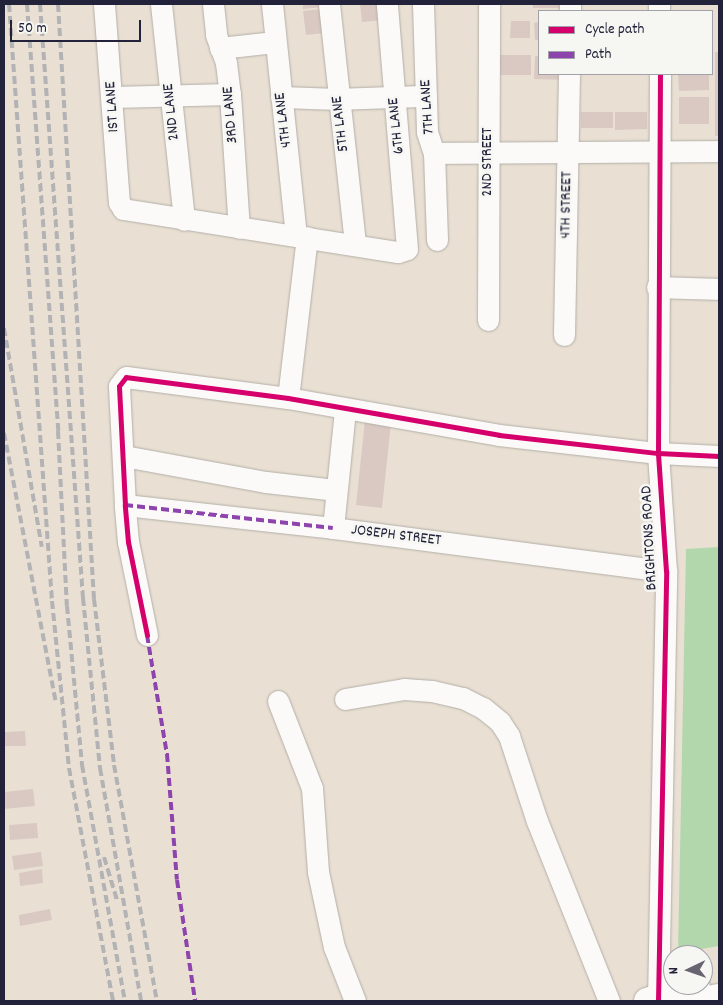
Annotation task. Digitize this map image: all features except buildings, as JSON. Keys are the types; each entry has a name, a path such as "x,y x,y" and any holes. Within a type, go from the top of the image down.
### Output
{"main road":[{"path":"654,1000 668,995"},
{"path":"698,1001 719,997"}],"street":[{"name":"1ST LANE","path":"104,4 113,97 119,202 123,210 184,220"},
{"name":"2ND LANE","path":"161,4 184,220"},
{"name":"3RD LANE","path":"213,4 220,48 226,63 230,94 239,228"},
{"name":"4TH LANE","path":"272,4 274,42 281,97 302,237 288,398"},
{"name":"5TH LANE","path":"329,4 355,244"},
{"name":"6TH LANE","path":"355,244 398,252 407,249 387,4"},
{"name":"7TH LANE","path":"423,4 427,132 434,153 437,240"},
{"name":"2ND STREET","path":"488,320 489,4"},
{"path":"220,48 274,42"},
{"name":"4TH STREET","path":"564,336 569,75"},
{"name":"BRIGHTONS ROAD","path":"654,1000 666,571 658,453 657,287 660,75"},
{"path":"113,97 230,94"},
{"path":"281,97 338,99 426,96"},
{"path":"434,153 719,151"},
{"path":"184,220 355,244"},
{"path":"657,287 719,289"},
{"path":"147,635 128,542 119,386 126,377 288,398 345,410 499,435 658,453 719,456"},
{"path":"333,528 335,490 345,410"},
{"path":"124,456 266,482 335,490"},
{"name":"JOSEPH STREET","path":"125,505 333,528 666,571"},
{"path":"345,699 404,689 432,692 463,698 483,708 500,722 512,744 537,821 609,1001"},
{"path":"278,701 312,788 318,872 334,947 355,1001"}],"green space":[{"path":"719,547 719,946 713,947 713,945 678,945 686,549"}],"railway":[{"path":"9,4 52,601 69,768 113,1001"},
{"path":"27,4 58,431 67,606 82,765 125,1001"},
{"path":"40,4 83,598 100,768 141,1001"},
{"path":"58,4 94,599 114,765 157,1001"},
{"path":"4,328 42,547"},
{"path":"4,433 56,702"},
{"path":"104,857 117,900"}],"marked path":[{"path":"125,505 333,528"},
{"path":"147,635 167,754 177,880 195,1001"}],"cycle path":[{"path":"658,1001 666,571 658,453 660,75"},
{"path":"147,635 128,542 119,386 126,377 288,398 499,435 658,453 719,456"}]}
